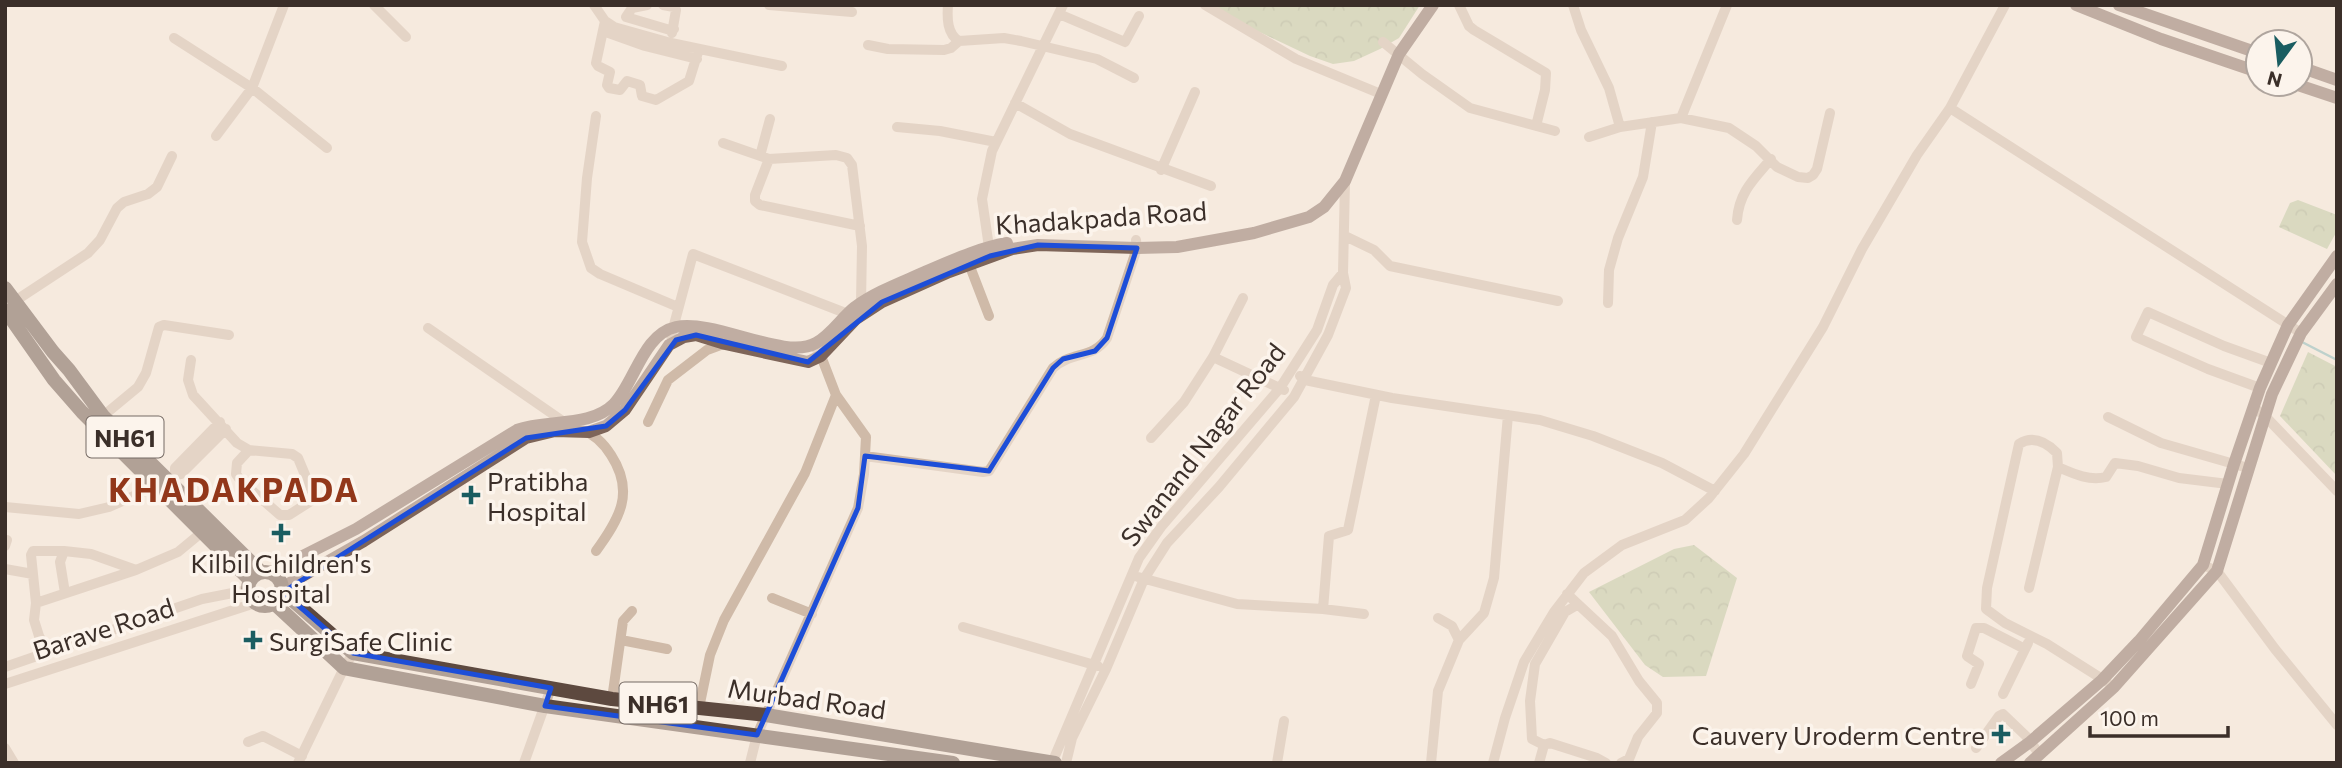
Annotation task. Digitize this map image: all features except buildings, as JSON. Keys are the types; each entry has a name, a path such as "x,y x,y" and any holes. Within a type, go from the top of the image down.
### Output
{"highway":[{"name":"NH61","path":"5,288 10,306 54,380 166,481 201,533 257,583"},
{"name":"NH61","path":"10,306 69,370 103,416 166,481 257,583"},
{"path":"54,380 69,370"},
{"name":"NH61","path":"257,583 279,578 280,594 344,668 545,706 953,763"},
{"path":"257,583 265,606 280,594"},
{"name":"NH61","path":"280,594 354,653"},
{"name":"Murbad Road","path":"354,653 612,699 766,715 1053,763"}],"main road":[{"name":"Swanand Nagar Road","path":"1345,181 1399,54 1433,5"},
{"path":"2076,5 2161,39 2244,67"},
{"path":"2119,5 2244,48"},
{"path":"2314,72 2337,79"},
{"path":"2314,90 2337,98"},
{"path":"1320,210 1345,181"},
{"name":"Khadakpada Road","path":"813,344 848,314 989,251 1037,239 1099,243 1176,243 1320,210"},
{"name":"Khadakpada Road","path":"931,275 969,264 989,251"},
{"path":"2001,763 2030,742 2102,680 2203,565 2260,388 2288,325 2335,262"},
{"path":"2035,759 2114,687 2217,571 2264,415 2285,364 2301,334 2337,285"},
{"name":"Khadakpada Road","path":"821,356 864,307"},
{"path":"280,594 369,538 517,430 532,424 586,418 614,404 653,342 665,330 696,325 793,352 808,362 821,356"},
{"path":"257,583 394,504 526,438 543,433 589,432 606,426 625,410 669,345 684,337 696,335 725,344 793,352 813,344"},
{"path":"360,526 369,538"}],"street":[{"path":"216,136 252,89 284,5"},
{"path":"374,5 406,37"},
{"path":"601,5 595,6 611,31 676,52 782,66"},
{"path":"647,5 632,8 611,31 596,63 610,72 607,85 609,88 623,89 627,81 640,85 642,96 656,100 689,81 698,54"},
{"path":"663,5 676,9 676,52"},
{"path":"769,5 852,12"},
{"path":"948,5 947,18 952,34 959,41"},
{"path":"1205,5 1296,59 1381,93"},
{"path":"1459,5 1465,20 1474,30 1546,73 1545,90 1536,127"},
{"path":"1573,5 1581,30 1609,88 1620,127"},
{"path":"1681,118 1727,5"},
{"path":"1493,763 1524,662 1554,612 1584,573 1622,545 1685,520 1715,491 1744,454 1823,327 1862,249 1917,155 1950,108 2005,5"},
{"path":"989,251 982,200 992,151 1061,9 1125,42 1139,16"},
{"path":"626,17 674,29"},
{"path":"174,38 252,89 327,148"},
{"path":"868,45 888,49 944,50 959,41 1004,38 1097,59 1134,78"},
{"path":"1383,42 1470,108 1555,131"},
{"path":"1161,170 1195,92"},
{"path":"1015,103 1070,134 1161,170 1211,186"},
{"path":"1950,108 2301,334"},
{"path":"1589,137 1620,127 1681,118 1729,128 1756,146 1777,167 1798,177 1808,178 1817,169 1830,113"},
{"path":"596,116 582,242 586,258 591,268 600,274 678,307"},
{"path":"770,119 755,201 760,205 860,226"},
{"path":"1608,303 1609,270 1618,237 1643,177 1653,122"},
{"path":"897,127 940,131 996,142"},
{"path":"723,143 765,157 836,155 847,158 852,165 860,226 864,307"},
{"path":"10,306 88,253 100,240 117,208 157,187 172,156"},
{"path":"1737,220 1744,192 1771,159"},
{"name":"Swanand Nagar Road","path":"1053,763 1093,664 1167,543 1219,487 1294,397 1328,335 1346,288 1343,273 1345,181"},
{"path":"1320,210 1345,217"},
{"path":"1345,236 1374,250 1391,266 1558,301"},
{"path":"865,456 989,471 1053,368 1063,359 1101,348 1107,338 1137,244"},
{"path":"669,345 693,254 848,314"},
{"path":"969,264 989,316"},
{"name":"Swanand Nagar Road","path":"1066,763 1072,738 1106,669 1114,632 1139,558 1155,534 1280,388 1317,330 1334,285 1343,273"},
{"path":"1151,438 1184,402 1213,357 1243,298"},
{"path":"1327,301 1339,306"},
{"path":"2260,388 2208,369 2136,337 2148,312 2224,346 2271,363"},
{"path":"103,416 138,387 146,373 159,327 164,325 229,335"},
{"path":"428,328 562,422 589,432 606,447 622,471 624,499 615,524 596,551"},
{"path":"1317,330 1328,335"},
{"path":"648,422 668,380 707,350 725,344 736,334"},
{"path":"750,763 757,735 858,508 864,474 866,437 836,395 821,356 813,344"},
{"path":"1213,357 1294,397"},
{"path":"191,360 189,388 193,395 237,443 248,450 292,454 299,458 313,494 311,501 289,514 281,514 236,474 237,463 248,450"},
{"path":"1292,371 1305,380 1376,395 1540,420 1593,436 1662,463 1715,491"},
{"path":"699,708 710,655 724,620 805,473 836,395"},
{"path":"1322,608 1329,536 1348,530 1376,395"},
{"path":"2253,407 2264,415 2337,491"},
{"path":"1432,763 1438,691 1460,640 1484,613 1494,578 1508,415"},
{"path":"2108,417 2161,443 2248,468"},
{"path":"5,507 79,514 109,507 166,481 175,468 223,426"},
{"path":"1971,684 1979,664 1967,656 1976,628 1980,627 1986,609 1987,588 2019,444 2025,440 2037,440 2048,444 2057,453 2058,467 2029,588"},
{"path":"2058,467 2080,476 2099,479 2106,477 2115,463 2138,466 2179,478 2228,484"},
{"path":"36,603 178,552 201,533"},
{"path":"1155,534 1167,543"},
{"path":"48,650 39,636 34,620 36,603 31,555 33,551 91,554 136,569"},
{"path":"64,551 60,562 65,593"},
{"path":"2203,565 2217,571 2336,726"},
{"path":"5,569 33,574"},
{"path":"1132,575 1237,604 1322,608 1364,614"},
{"name":"Barave Road","path":"5,667 48,650 257,583"},
{"name":"Barave Road","path":"5,684 257,583"},
{"path":"1567,594 1612,636 1639,681 1657,703 1657,713 1638,737 1629,759 1621,763"},
{"path":"772,598 812,614"},
{"path":"1577,604 1565,612 1535,664 1530,701 1532,739 1606,763"},
{"path":"1986,609 2114,687"},
{"path":"612,699 623,621 632,611"},
{"path":"1438,618 1452,626 1460,640"},
{"path":"963,627 1106,669"},
{"path":"1980,627 2025,649"},
{"path":"2003,694 2031,636"},
{"path":"621,640 667,649"},
{"path":"248,743 263,736 300,760 344,668 354,653"},
{"path":"524,763 551,688"},
{"path":"1976,748 2003,714 2030,742 2035,759"},
{"path":"1277,763 1284,721"},
{"path":"1539,763 1544,745"},
{"path":"5,748 13,763"}],"highlighted area":[{"path":"1038,245 1137,248 1107,338 1095,351 1063,359 1053,368 989,471 865,456 858,508 757,735 545,706 551,688 353,653 283,592 526,438 606,426 625,410 676,340 696,335 808,362 882,302 990,256"}],"green space":[{"path":"1203,5 1420,5 1399,38 1354,61 1333,64 1310,56"},
{"path":"2298,200 2337,215 2337,231 2327,249 2279,227 2290,203"},
{"path":"2308,352 2337,367 2337,476 2280,416"},
{"path":"1694,545 1737,578 1706,676 1663,677 1645,665 1589,592 1674,549"}],"waterway":[{"path":"2302,342 2337,360"}],"place":[{"name":"Pratibha Hospital","path":"471,495"},
{"name":"Kilbil Children's Hospital","path":"281,533"},
{"name":"SurgiSafe Clinic","path":"253,640"},
{"name":"Cauvery Uroderm Centre","path":"2001,734"}],"district":[{"name":"KHADAKPADA","path":"234,488"}]}
